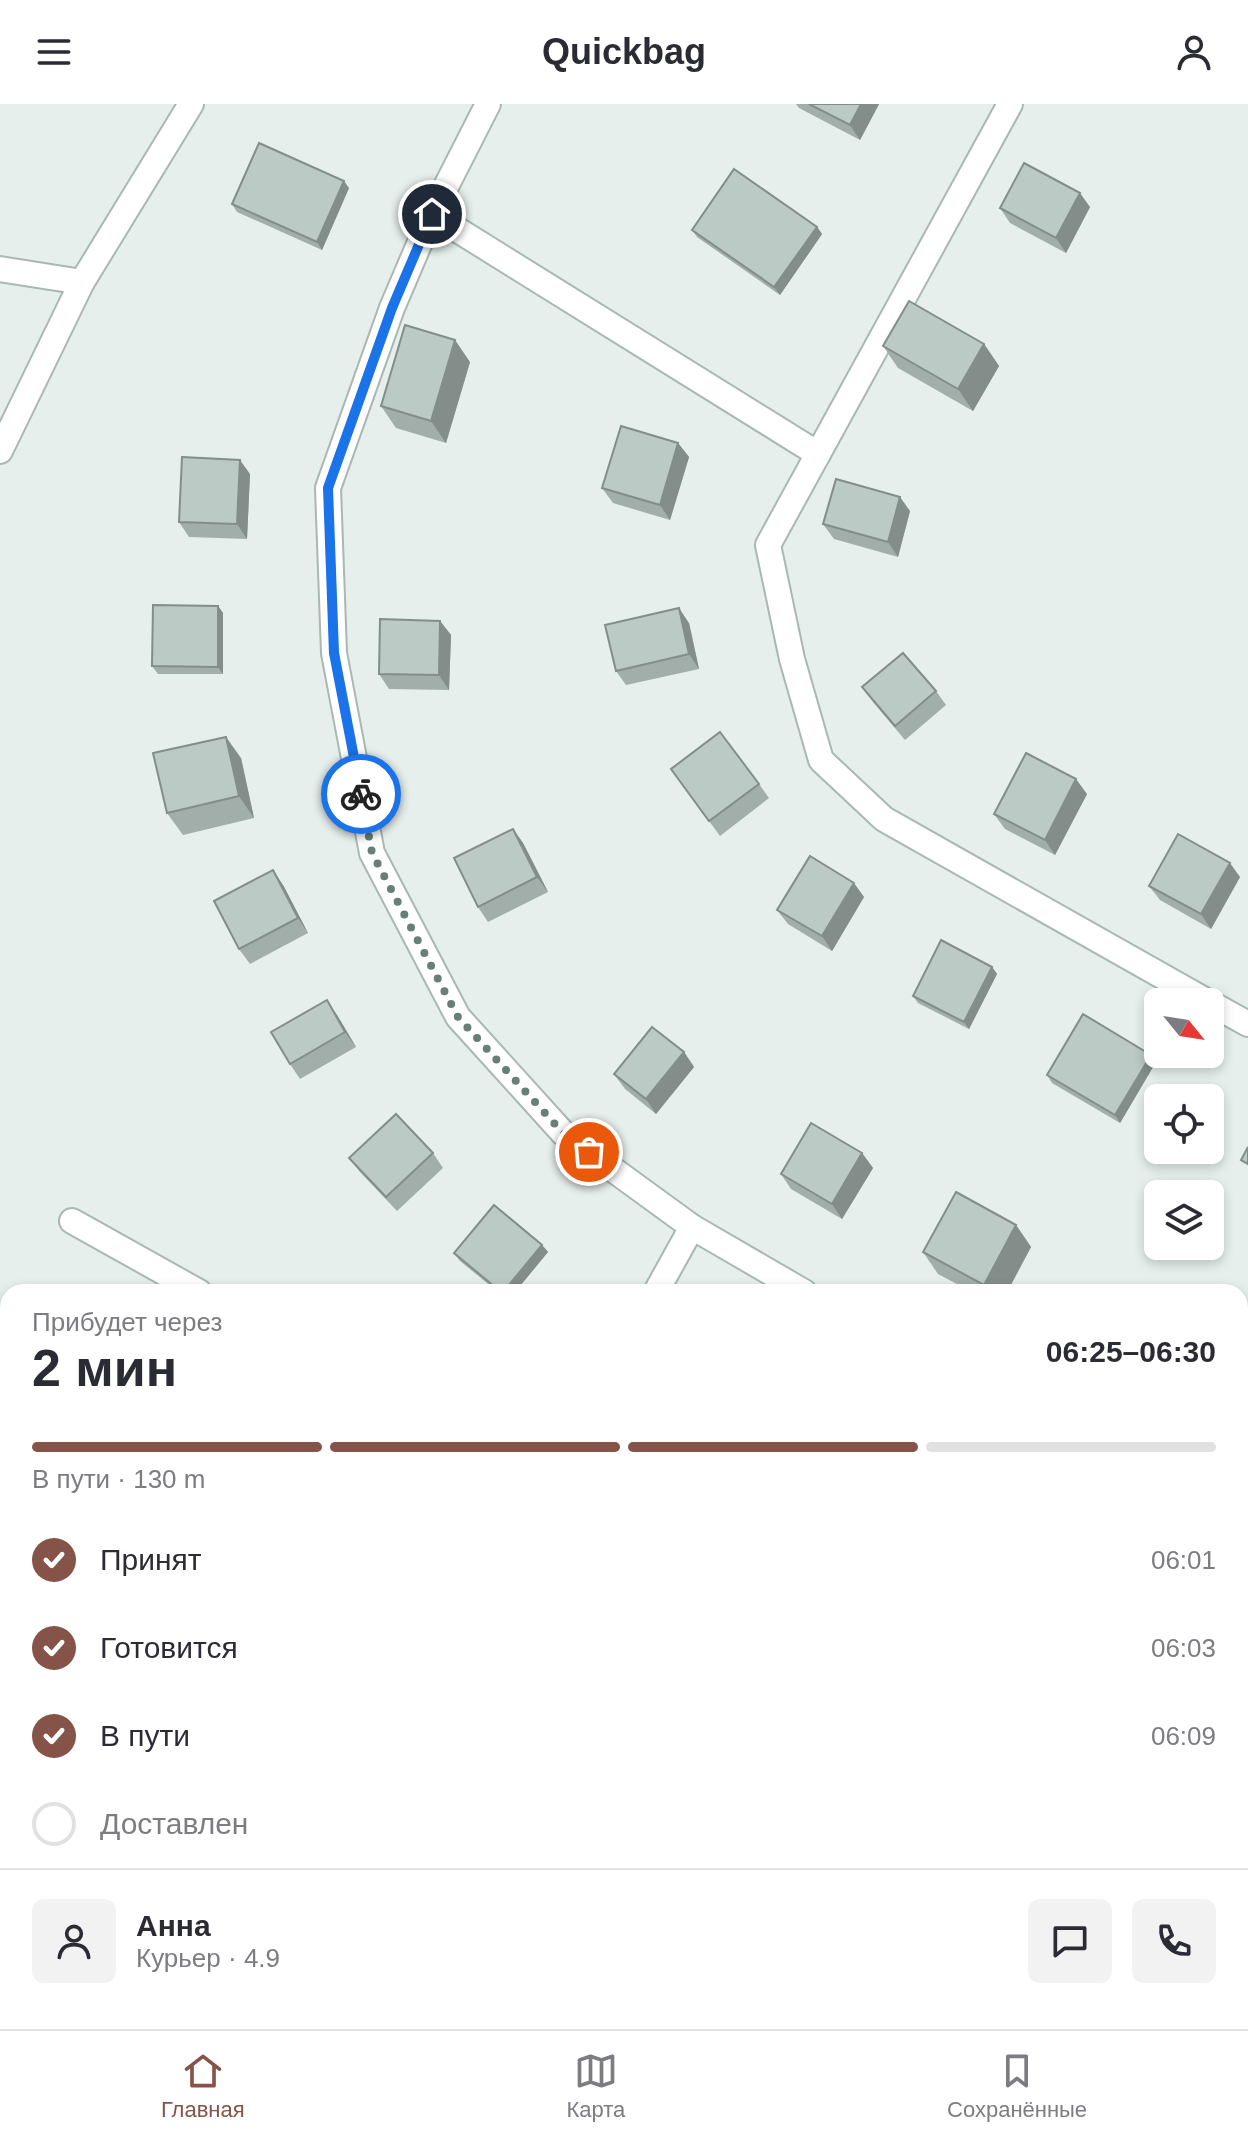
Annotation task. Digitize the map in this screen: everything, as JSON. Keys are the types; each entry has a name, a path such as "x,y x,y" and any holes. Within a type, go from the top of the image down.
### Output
{"street":[{"path":"0,451 82,282 191,104"},
{"path":"488,104 432,214 392,308 328,488 334,653 372,853 458,1017 563,1133 692,1227 790,1284"},
{"path":"1010,104 768,545 792,659 821,760 884,819 1184,988"},
{"path":"432,214 818,454"},
{"path":"0,269 82,282"},
{"path":"1224,1010 1248,1024"},
{"path":"72,1221 185,1284"},
{"path":"660,1284 692,1227"}],"building":[{"path":"809,104 861,104 850,125"},
{"path":"259,143 344,181 317,242 232,204"},
{"path":"1024,163 1080,193 1056,238 1000,208"},
{"path":"734,169 817,227 774,287 692,230"},
{"path":"909,301 984,344 958,389 883,346"},
{"path":"405,325 455,340 431,421 381,406"},
{"path":"621,426 678,443 660,505 602,488"},
{"path":"182,457 240,460 237,524 179,522"},
{"path":"836,479 900,497 888,542 823,524"},
{"path":"153,605 218,606 218,667 152,666"},
{"path":"679,608 689,654 616,671 605,625"},
{"path":"380,619 440,621 439,675 379,674"},
{"path":"903,653 936,691 895,726 862,687"},
{"path":"720,732 759,784 709,821 671,769"},
{"path":"226,737 239,796 167,813 153,753"},
{"path":"1026,753 1076,779 1045,840 994,814"},
{"path":"513,829 537,877 478,907 454,858"},
{"path":"1178,834 1230,863 1201,914 1149,886"},
{"path":"810,856 854,883 822,936 777,910"},
{"path":"273,870 298,918 239,949 214,901"},
{"path":"941,940 992,967 964,1022 913,996"},
{"path":"327,1000 345,1032 290,1064 271,1032"},
{"path":"1083,1014 1144,1051 1144,1067 1115,1115 1047,1075"},
{"path":"652,1027 684,1052 646,1099 614,1074"},
{"path":"396,1114 433,1153 386,1197 349,1158"},
{"path":"811,1123 862,1153 832,1204 781,1174"},
{"path":"1248,1147 1248,1164 1241,1160"},
{"path":"956,1192 1016,1225 985,1284 923,1252"},
{"path":"494,1205 542,1245 510,1284 491,1284 454,1253"}],"way so far":[{"path":"361,794 372,853 458,1017 563,1133 589,1152"}],"route":[{"path":"361,794 334,653 328,488 392,308 432,214"}]}
